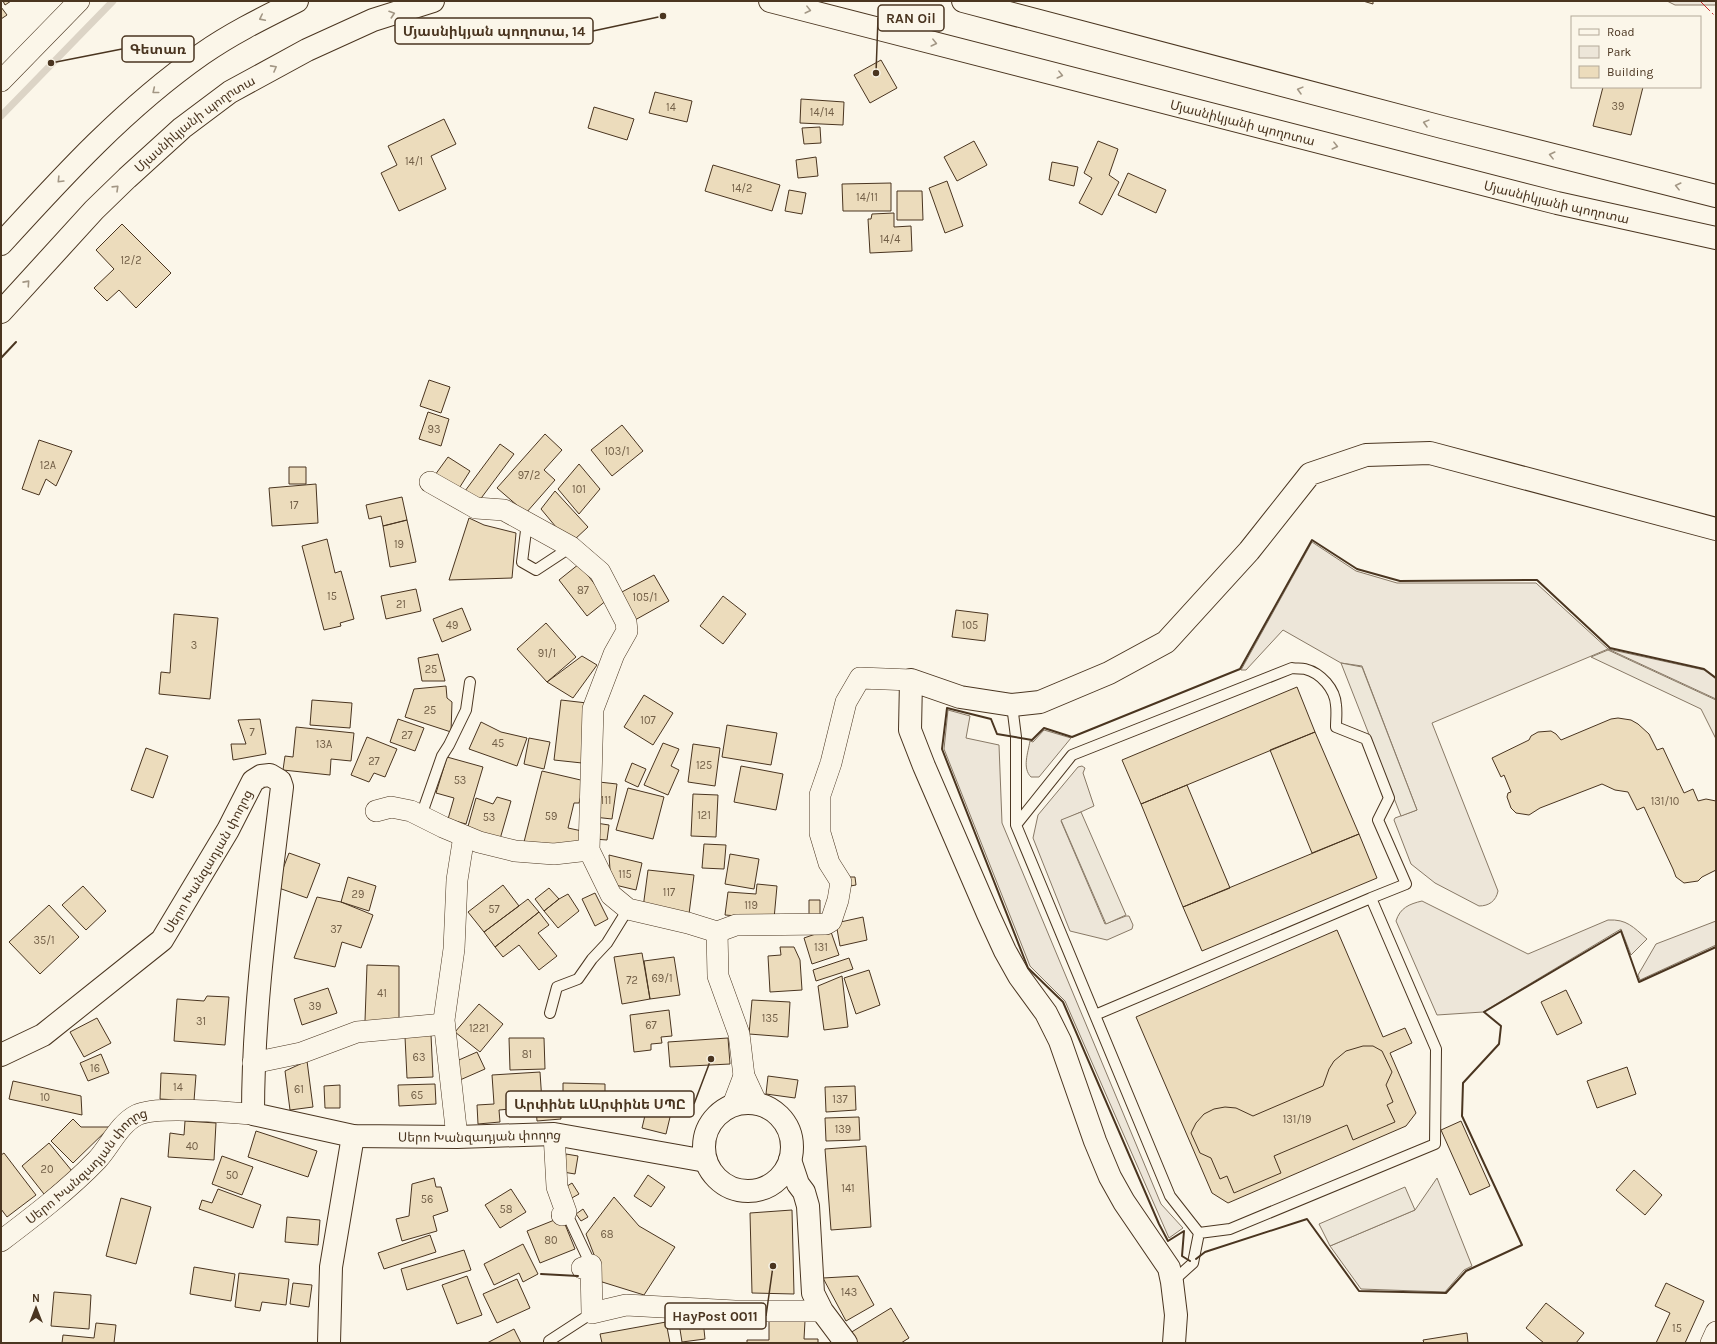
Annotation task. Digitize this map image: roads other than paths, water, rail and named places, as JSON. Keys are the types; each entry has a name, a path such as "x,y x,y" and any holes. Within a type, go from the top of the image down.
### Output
{"main road":[{"path":"1,244 89,150 134,108 202,54 248,25 297,1"},
{"name":"Մյասնիկյանի պողոտա","path":"1,312 94,210 127,178 182,128 230,92 307,50 365,24 433,1"},
{"name":"Մյասնիկյանի պողոտա","path":"770,1 1557,203 1716,238"},
{"path":"963,1 1435,125 1716,196"},
{"path":"1174,1343 1176,1315 1169,1268 1124,1202 1110,1177 1095,1142 1060,1041 1046,1013 1020,976 1005,951 924,766 910,730 911,680 960,697 1012,704 1040,702 1109,673 1166,642 1249,551 1310,474 1366,455 1430,453 1716,529"},
{"name":"Սերո Խանզադյան փողոց","path":"1,1055 42,1035 162,940 228,830 251,783 258,777 268,774 280,781 282,787 263,949 253,1063 253,1114 353,1136 457,1137 554,1134 706,1161"},
{"path":"745,1103 757,1104 771,1109 782,1119 789,1131 792,1146 790,1160 784,1173 774,1182 761,1189 746,1191 732,1188 719,1181 709,1169 706,1161 704,1144 706,1132 712,1120 722,1111 733,1105 745,1103"},
{"path":"329,1343 331,1267 353,1136"},
{"path":"790,1160 798,1184 804,1192 808,1206 813,1293 822,1310 846,1343"},
{"path":"774,1182 798,1184"}],"street":[{"path":"1,81 79,1"},
{"path":"430,482 476,508 504,510 571,547 600,572 626,622 627,631 614,654 593,710 589,850 611,895 628,909 688,923 717,932 736,924 826,924 831,921 838,900 841,882 829,863 820,833 820,795 831,763 846,702 860,678 911,680"},
{"path":"376,811 391,807 410,810 479,842 515,851 554,854 589,850"},
{"path":"457,1137 444,1024 454,949 456,880 464,836"},
{"path":"717,932 718,976 740,1034 744,1076 757,1104"},
{"path":"253,1063 301,1053 357,1032 444,1024"},
{"path":"733,1105 744,1076"},
{"name":"Սերո Խանզադյան փողոց","path":"1,1241 64,1190 92,1165 107,1149 119,1132 137,1116 156,1110 253,1114"},
{"path":"554,1134 557,1187 564,1213"},
{"path":"586,1267 592,1313 626,1305 734,1311 822,1310"},
{"path":"1712,1343 1716,1332"}],"lane":[{"path":"527,523 522,562 536,570 571,547"},
{"path":"1016,825 1072,755 1292,668 1305,669 1317,674 1334,693 1336,705 1336,727 1366,739 1389,798 1378,820 1406,884 1095,1015"},
{"path":"421,816 442,756 466,710 470,682"},
{"path":"1012,704 1016,737 1016,825 1170,1196 1199,1233"},
{"path":"1199,1233 1230,1229 1435,1144 1436,1049 1371,898"},
{"path":"550,1013 557,987 578,979 592,959 607,943 628,909"},
{"path":"564,1213 586,1267"},
{"path":"1172,1282 1192,1263 1199,1233"},
{"path":"549,1343 549,1341 592,1313"}],"waterway":[{"path":"1,116 113,1"}],"place":[{"name":"Մյասնիկյան պողոտա, 14","path":"663,16"},
{"name":"Գետառ","path":"51,63"},
{"name":"RAN Oil","path":"876,73"},
{"name":"Արփինե ևԱրփինե ՍՊԸ","path":"711,1059"},
{"name":"HayPost 0011","path":"773,1266"}]}
